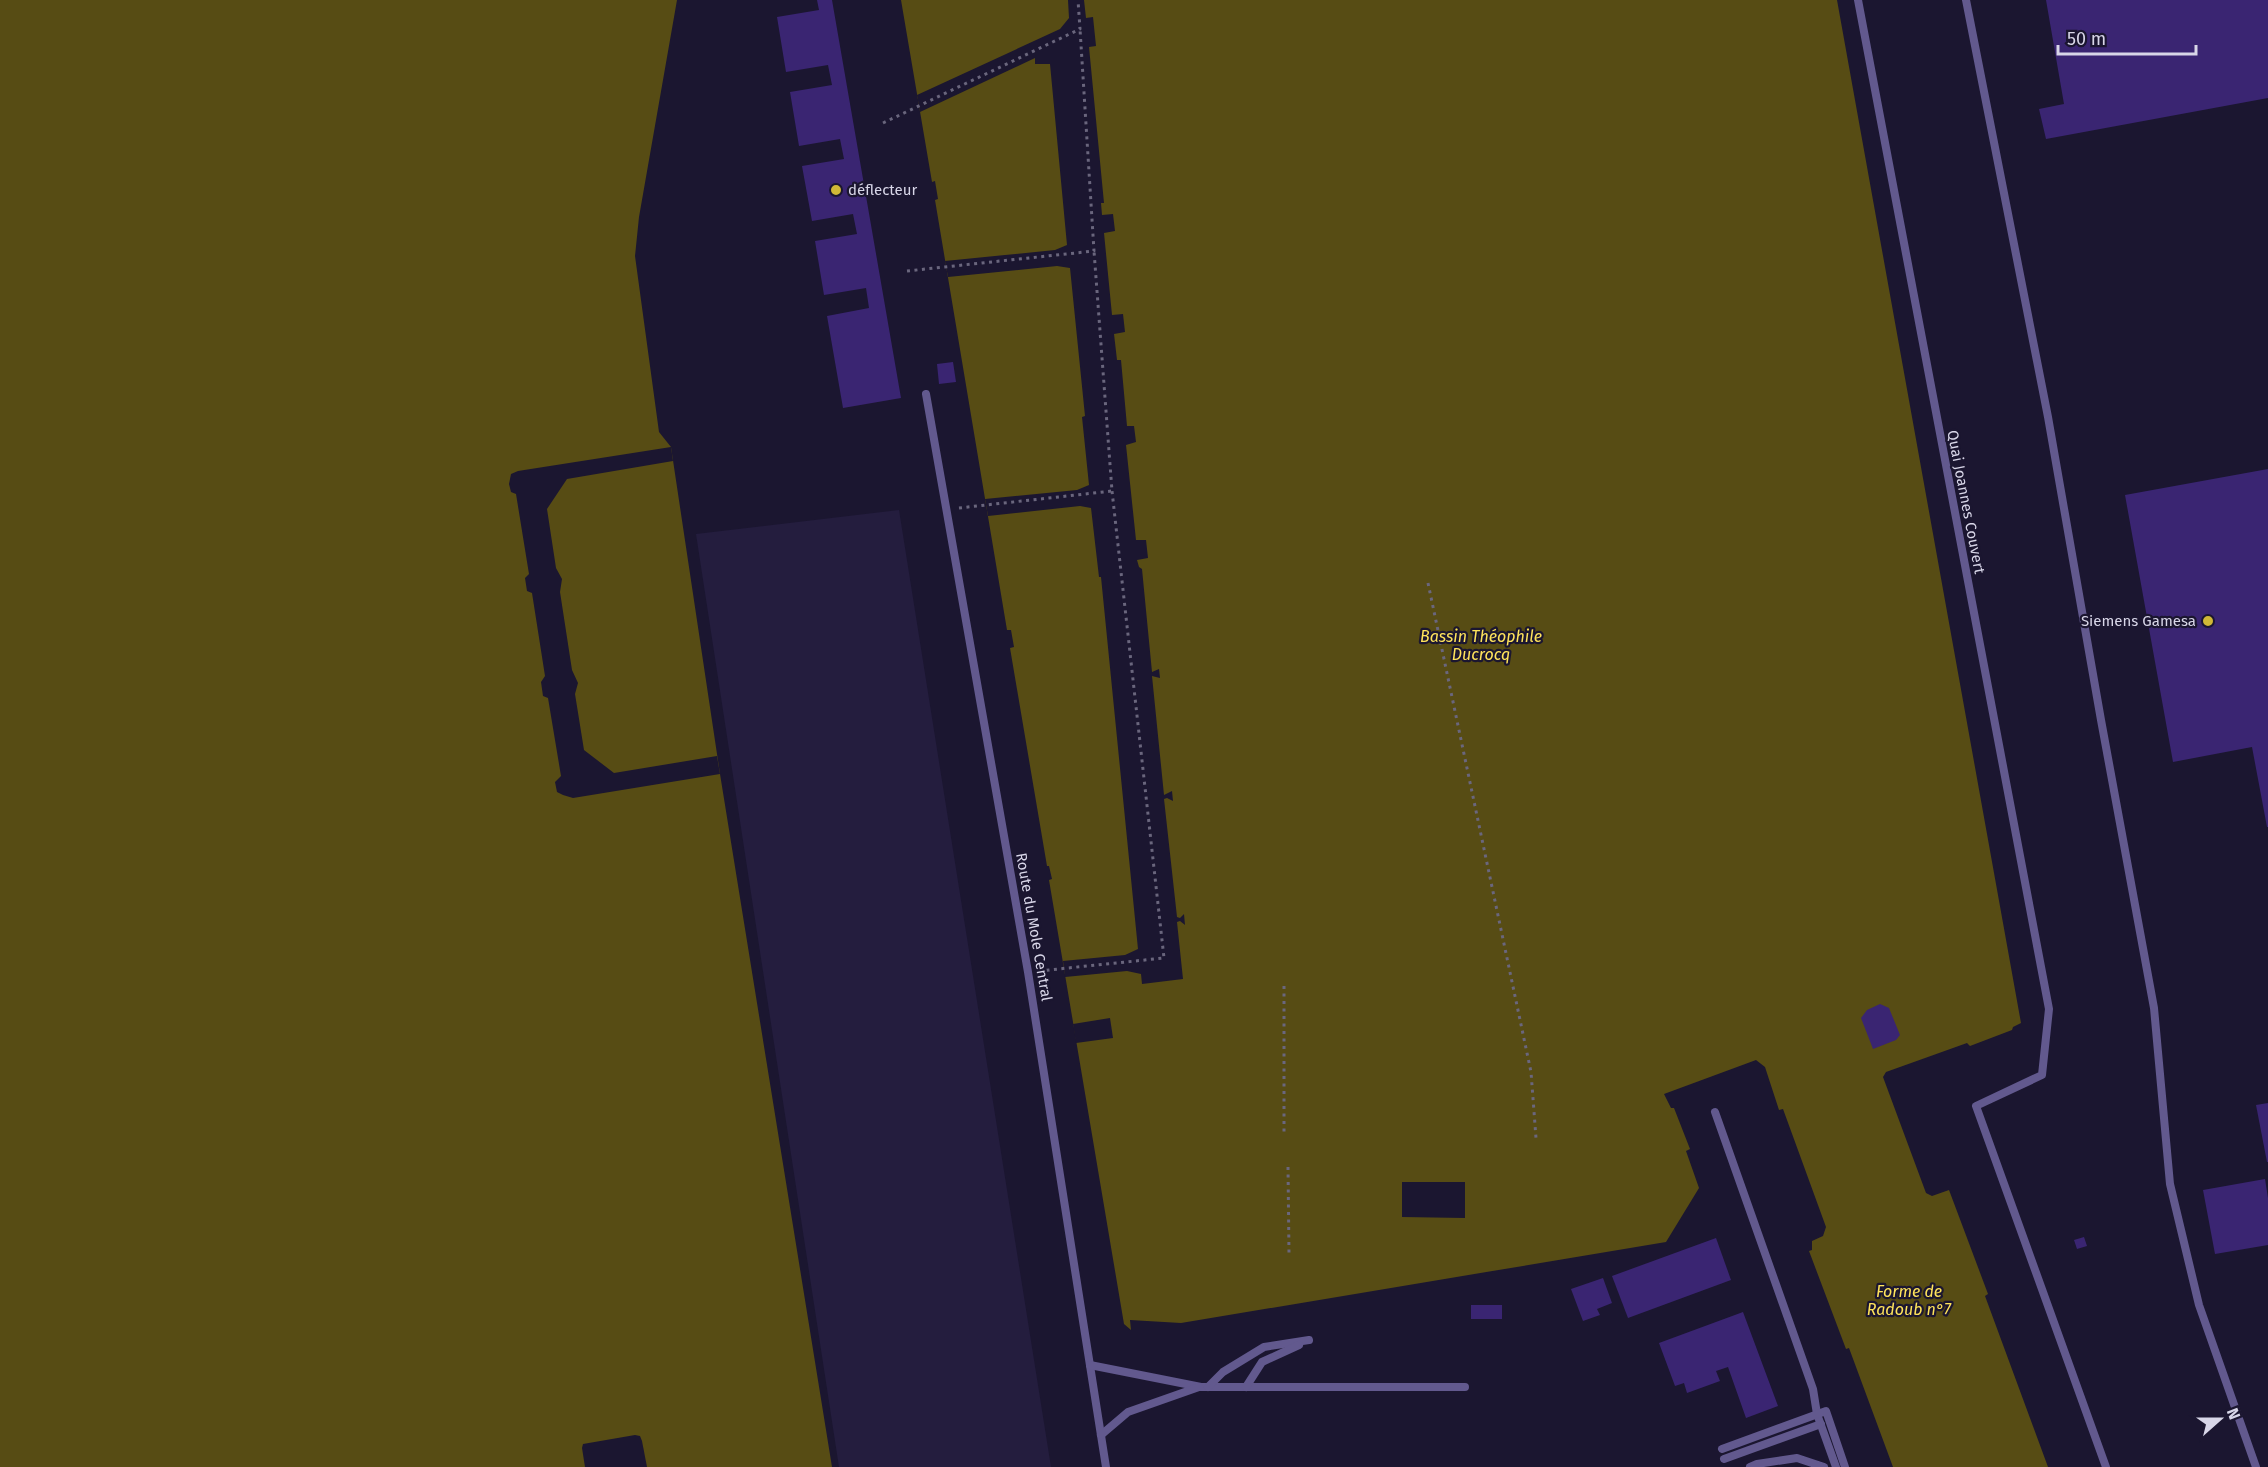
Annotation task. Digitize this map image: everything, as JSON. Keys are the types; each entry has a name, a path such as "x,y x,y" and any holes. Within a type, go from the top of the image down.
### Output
{"lane":[{"name":"Quai Joannes Couvert","path":"1858,0 2049,1009 2043,1075 1976,1106 2106,1467"},
{"path":"1966,0 2048,417 2098,709 2154,1008 2170,1184 2199,1305 2256,1467"},
{"name":"Route du Mole Central","path":"926,394 1028,972 1106,1467"},
{"path":"1715,1112 1813,1389 1817,1414 1836,1467"},
{"path":"1101,1436 1128,1412 1204,1387 1223,1372 1264,1347 1309,1340 1262,1362 1246,1387"},
{"path":"1090,1365 1204,1387 1465,1387"},
{"path":"1813,1389 1826,1410 1845,1467"},
{"path":"1722,1449 1826,1410"},
{"path":"1724,1459 1821,1424"},
{"path":"1750,1467 1797,1458 1824,1467"}],"path":[{"path":"1028,972 1164,958 1112,491 1078,0"},
{"path":"883,123 1080,29"},
{"path":"907,271 1094,251"},
{"path":"976,506 1112,491"},
{"path":"1428,583 1531,1072 1536,1138"},
{"path":"1284,986 1284,1134"},
{"path":"1288,1167 1289,1254"}],"shaded area":[{"path":"899,510 1051,1467 839,1467 696,534"}],"water":[{"path":"0,0 677,0 639,217 635,256 659,432 671,447 720,774 832,1467 0,1467"},
{"name":"Bassin Théophile Ducrocq","path":"901,0 1837,0 2021,1023 2012,1030 1970,1046 1967,1043 1886,1072 1883,1077 1926,1193 1932,1196 1949,1190 2048,1467 1893,1467 1849,1348 1846,1349 1809,1251 1812,1250 1812,1241 1823,1236 1826,1227 1783,1109 1779,1110 1765,1067 1756,1060 1664,1094 1671,1108 1674,1108 1690,1149 1686,1151 1699,1188 1666,1242 1181,1323 1130,1320 1131,1330 1124,1324 1049,880 1052,879 1049,866 1047,866 1010,648 1014,647 1011,630 1007,630 935,200 938,199 935,181 932,182"}],"pier":[{"path":"1068,0 1084,0 1086,18 1093,17 1096,46 1089,47 1104,203 1101,203 1102,215 1113,214 1115,231 1104,233 1112,315 1123,314 1125,332 1114,334 1117,360 1121,360 1127,426 1134,426 1136,442 1126,445 1136,540 1146,540 1148,558 1137,560 1142,569 1152,672 1159,669 1160,678 1152,676 1164,795 1172,791 1173,801 1164,799 1177,917 1180,918 1184,914 1185,925 1180,921 1177,922 1183,979 1142,984 1141,974 1127,971 1065,977 1063,961 1125,955 1138,949 1101,577 1099,577 1091,508 1080,506 988,516 985,499 1077,490 1089,485 1082,417 1085,416 1070,268 1057,266 948,277 945,261 1055,250 1067,245 1050,64 1035,64 1035,58 920,112 917,95 1060,29 1069,18"},
{"path":"671,447 673,461 567,479 547,509 556,568 562,579 560,592 572,670 578,683 575,694 584,750 614,773 717,756 720,774 573,798 557,792 555,782 561,776 548,698 543,696 541,682 545,676 532,593 527,591 525,578 529,574 516,494 511,492 509,484 511,474"},
{"path":"1110,1018 1113,1038 1076,1043 1073,1024"},
{"path":"1402,1182 1465,1182 1465,1218 1402,1217"},
{"path":"640,1436 642,1441 647,1467 585,1467 583,1444"}],"building":[{"name":"déflecteur","path":"817,0 832,0 901,398 843,408 827,316 869,308 866,288 824,295 815,241 857,234 853,214 812,221 802,166 844,159 840,139 799,146 790,92 832,85 828,65 786,72 777,17 819,10"},
{"path":"2046,0 2268,0 2268,98 2046,139 2039,109 2064,104"},
{"path":"953,362 956,382 939,384 937,364"},
{"name":"Siemens Gamesa","path":"2268,469 2267,827 2252,747 2173,762 2125,495"},
{"path":"1880,1004 1889,1008 1900,1035 1896,1040 1873,1049 1861,1018 1867,1010"},
{"path":"2268,1103 2268,1162 2267,1162 2256,1105"},
{"path":"2265,1179 2268,1198 2268,1245 2215,1254 2203,1190"},
{"path":"2084,1237 2087,1246 2077,1249 2074,1240"},
{"path":"1716,1238 1731,1280 1628,1318 1612,1276"},
{"path":"1603,1278 1612,1303 1597,1309 1600,1315 1583,1321 1571,1289"},
{"path":"1471,1305 1502,1305 1502,1319 1471,1319"},
{"path":"1743,1312 1778,1406 1746,1418 1728,1367 1716,1371 1720,1381 1687,1393 1684,1383 1675,1386 1659,1343"}],"place":[{"name":"déflecteur","path":"836,190"},
{"name":"Siemens Gamesa","path":"2208,621"}],"water label":[{"name":"Forme de Radoub n°7","path":"1909,1300"}]}
